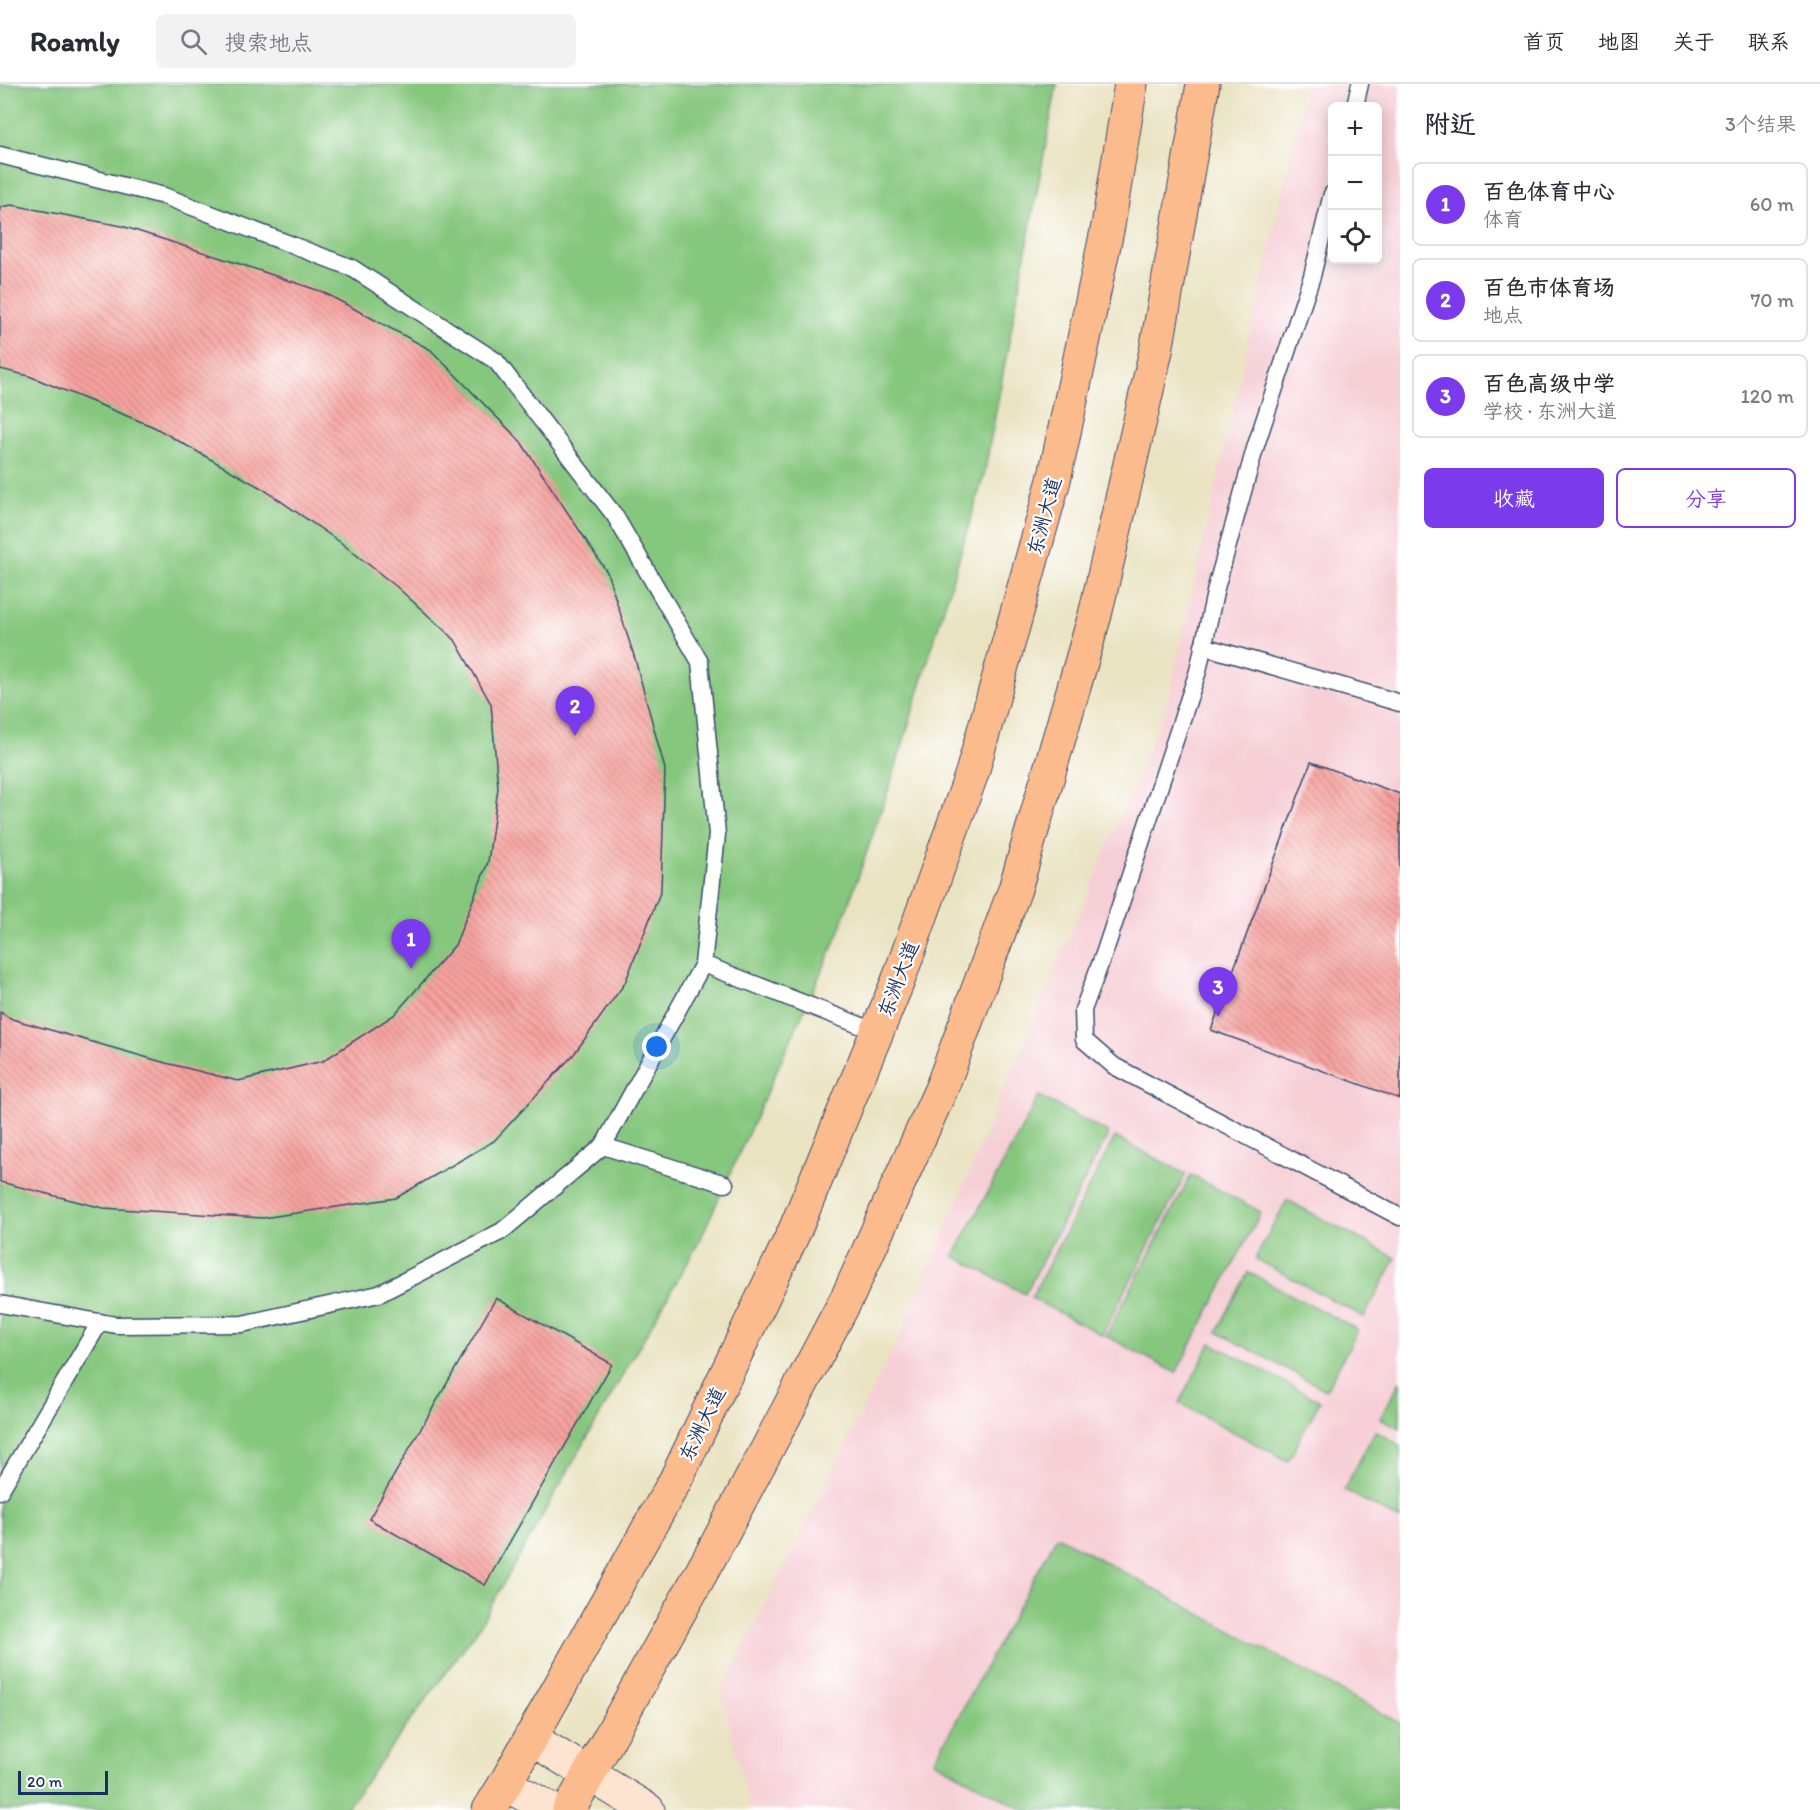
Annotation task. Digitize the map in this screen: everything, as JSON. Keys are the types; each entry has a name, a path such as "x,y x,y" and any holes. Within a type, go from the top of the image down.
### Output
{"main road":[{"name":"东洲大道","path":"497,1797 675,1481 795,1230 898,981 972,773 1054,480 1108,225 1131,84"},
{"path":"569,1810 710,1557 849,1294 942,1087 1007,911 1095,615 1156,351 1203,84"}],"street":[{"path":"530,1738 648,1810"},
{"path":"497,1797 552,1810"}],"lane":[{"path":"1355,102 1360,84"},
{"path":"0,155 164,196 352,268 496,361 615,516 700,662 717,834 704,964 603,1146 502,1231 379,1294 243,1324 116,1325 1,1307"},
{"path":"1328,210 1312,276 1253,456 1216,588 1198,671 1109,940 1083,1010 1084,1040 1114,1066 1400,1217"},
{"path":"1203,646 1400,703"},
{"path":"704,964 877,1032"},
{"path":"603,1146 725,1184"},
{"path":"0,1491 100,1322"}],"shaded area":[{"path":"1306,84 1400,84 1400,1810 750,1810 721,1692 904,1327 1166,707"}],"green space":[{"path":"0,84 1057,84 984,475 894,773 838,935 700,1240 477,1630 345,1810 0,1810"},
{"path":"1039,1096 1109,1133 1025,1294 954,1256"},
{"path":"1115,1137 1186,1174 1102,1335 1031,1298"},
{"path":"1191,1175 1261,1212 1176,1373 1106,1336"},
{"path":"1287,1200 1396,1258 1364,1317 1255,1259"},
{"path":"1248,1272 1358,1330 1326,1390 1217,1332"},
{"path":"1211,1343 1320,1401 1288,1461 1179,1403"},
{"path":"1400,1381 1400,1428 1380,1418"},
{"path":"1375,1431 1400,1445 1400,1520 1344,1490"},
{"path":"1057,1536 1400,1723 1400,1810 1024,1810 934,1761"}],"building":[{"path":"12,205 122,226 323,292 431,350 521,442 607,572 635,659 665,769 661,890 625,983 574,1054 494,1141 396,1198 263,1218 103,1208 0,1182 0,1012 12,1019 238,1081 323,1061 394,1015 455,945 488,862 498,788 491,704 455,640 397,587 340,542 263,489 154,427 29,376 0,369 0,207"},
{"path":"1311,762 1400,794 1400,1099 1211,1030"},
{"path":"496,1298 612,1364 485,1585 369,1519"}],"place":[{"name":"百色市体育场","path":"575,736"},
{"name":"百色体育中心","path":"411,969"},
{"name":"百色高级中学","path":"1218,1017"}]}
